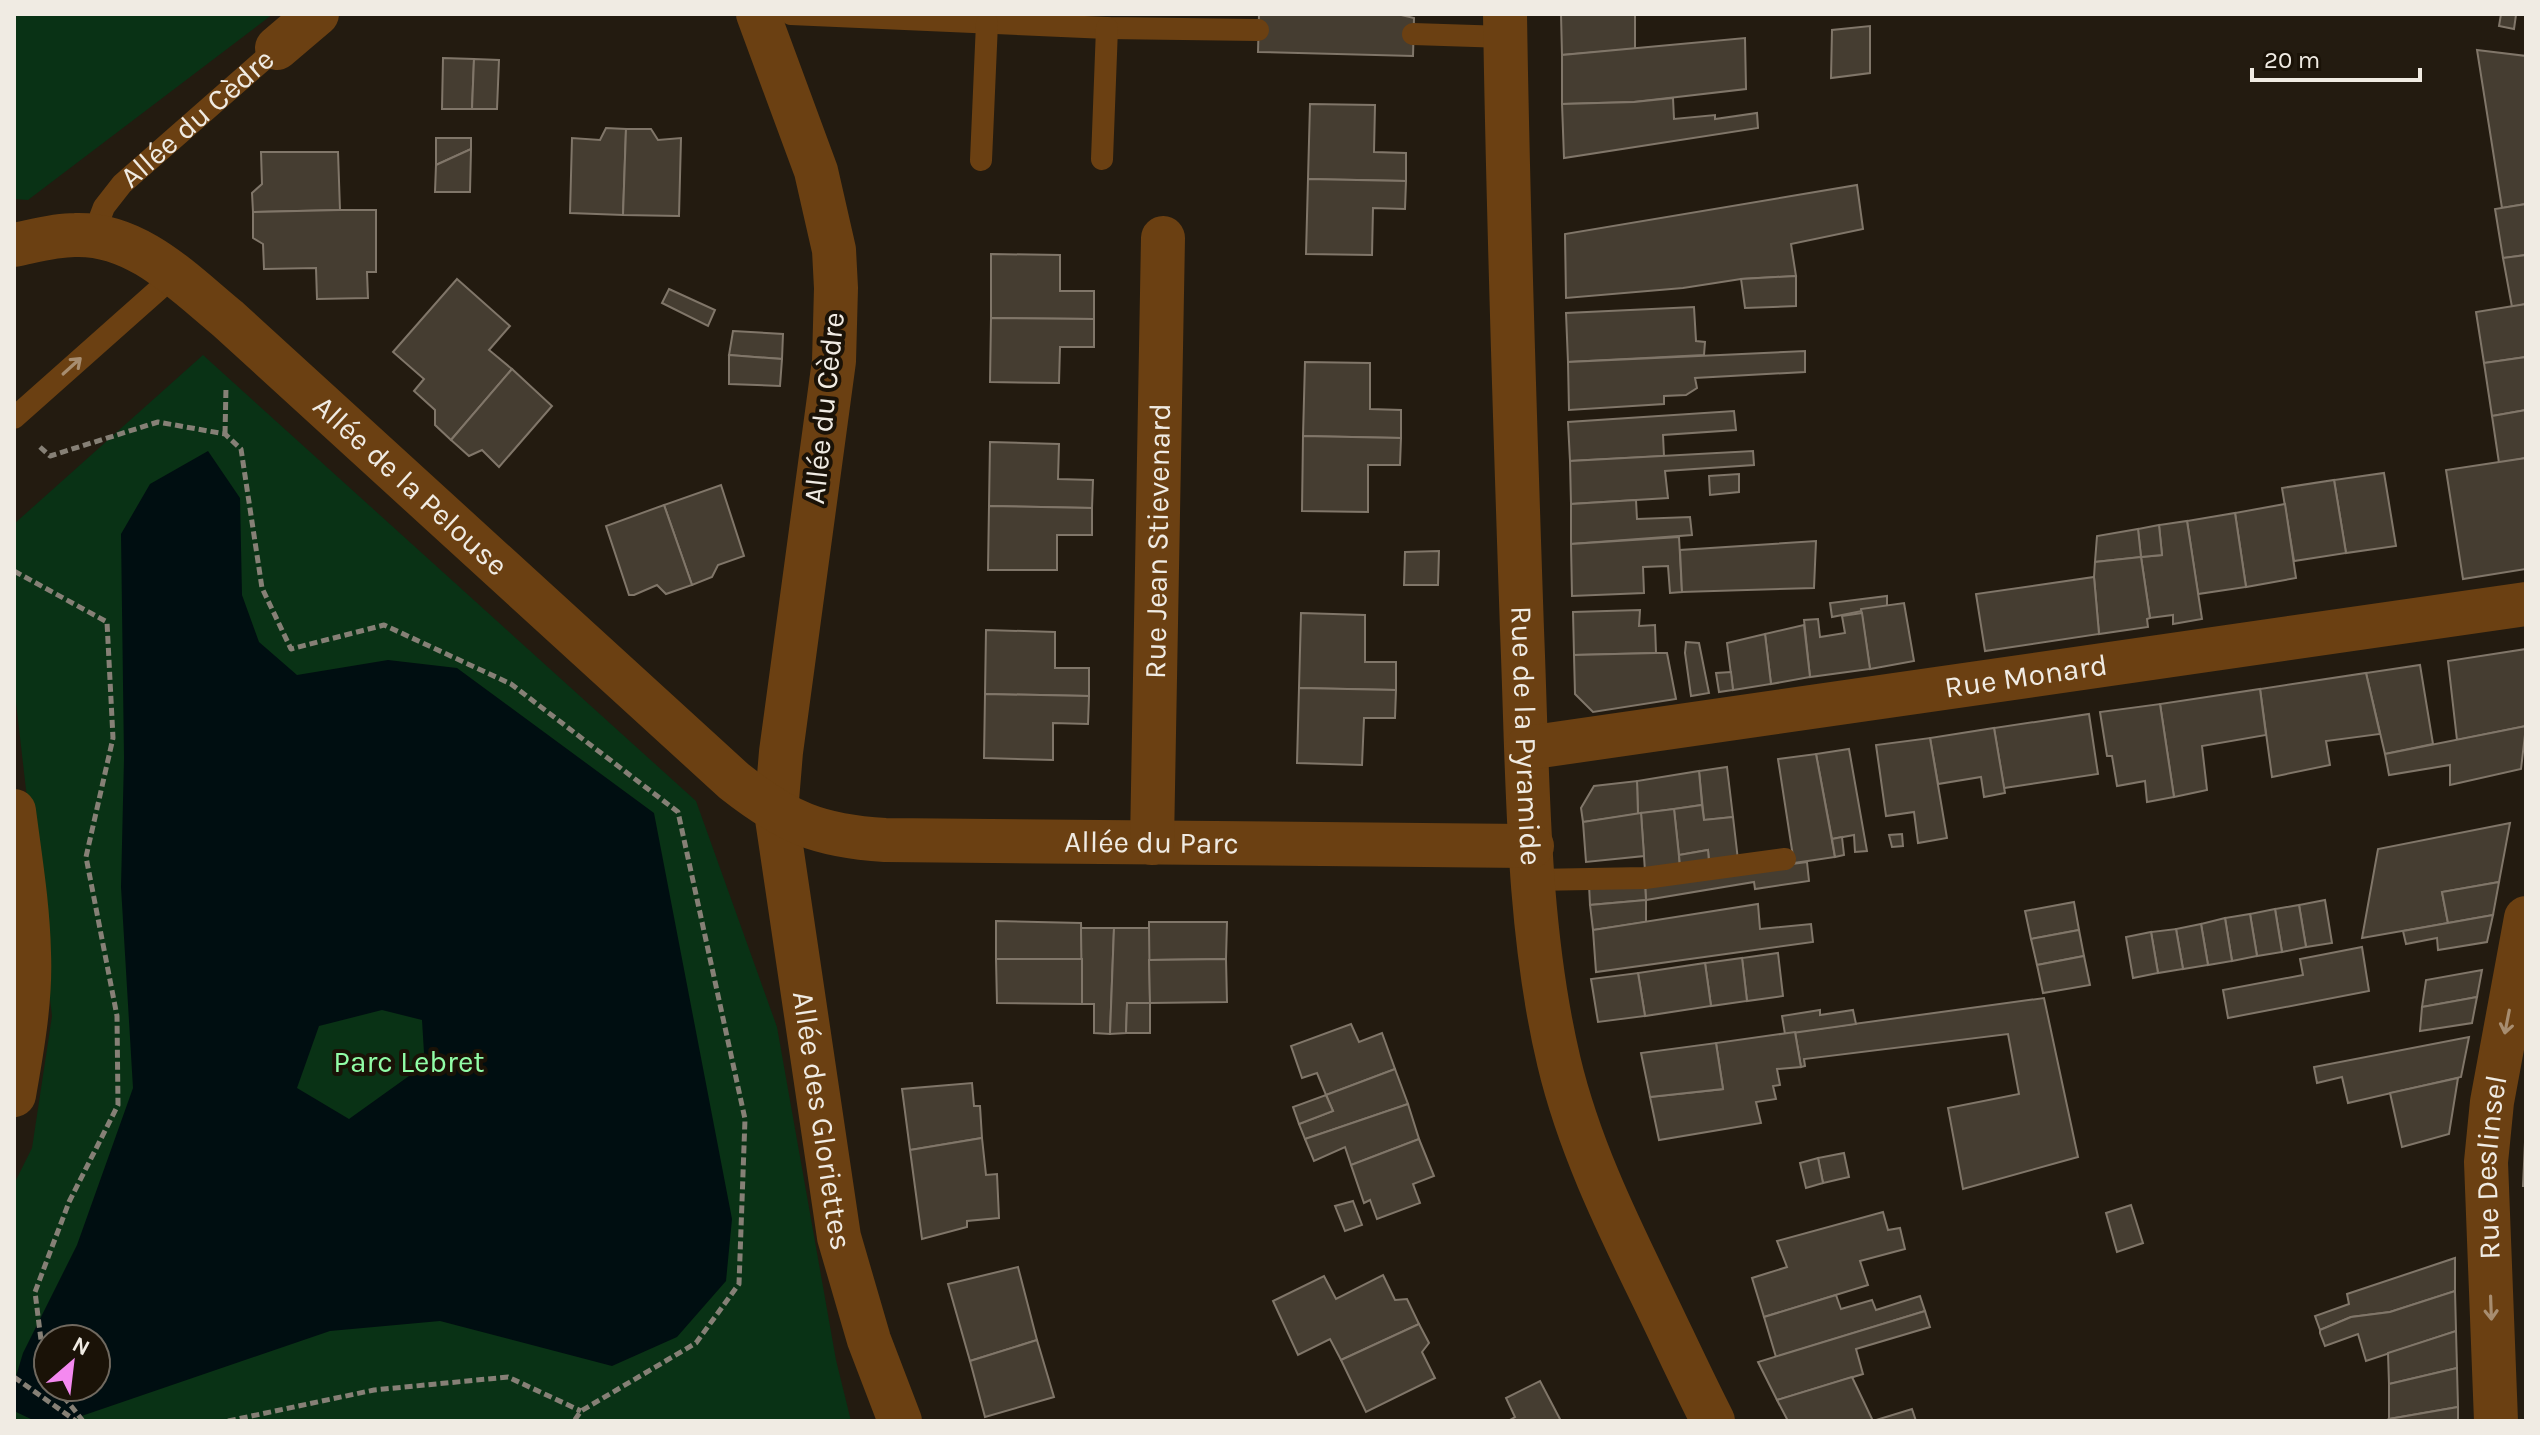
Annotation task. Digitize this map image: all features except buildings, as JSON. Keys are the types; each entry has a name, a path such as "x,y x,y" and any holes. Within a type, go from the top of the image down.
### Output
{"street":[{"name":"Allée du Cèdre","path":"277,48 317,14"},
{"name":"Allée du Cèdre","path":"758,14 816,171 834,250 836,288 834,361 781,752 776,812"},
{"name":"Rue de la Pyramide","path":"1505,26 1513,370 1527,748 1533,863 1549,1017 1568,1097 1617,1222 1713,1421"},
{"name":"Allée de la Pelouse","path":"14,245 50,237 93,236 130,246 153,258 228,319 734,781 776,812"},
{"name":"Rue Jean Stievenard","path":"1152,843 1163,238"},
{"name":"Rue Monard","path":"1527,748 2526,604"},
{"path":"14,811 28,914 30,957 22,1051 14,1095"},
{"name":"Allée du Parc","path":"776,812 819,831 856,838 1152,843 1533,863"},
{"name":"Allée des Gloriettes","path":"776,812 839,1237 869,1340 900,1421"},
{"name":"Rue Deslinsel","path":"2496,1421 2486,1162 2492,1102 2526,918"}],"lane":[{"path":"791,14 1107,28 1258,30"},
{"path":"981,160 987,23"},
{"path":"1413,34 1505,26"},
{"path":"1102,159 1107,28"},
{"name":"Allée du Cèdre","path":"93,236 98,217 110,196 277,48"},
{"path":"14,418 175,275"},
{"path":"1533,863 1645,878 1785,859"}],"path":[{"path":"32,438 50,456 158,422 225,434 241,449 262,588 291,649 384,625 511,684 678,812 745,1119 739,1284 696,1343 581,1411 574,1421"},
{"path":"14,571 107,622 113,738 86,857 117,1016 118,1105 69,1202 35,1292 39,1323"},
{"path":"14,1377 76,1421"},
{"path":"228,1421 374,1390 508,1377 581,1411"},
{"path":"69,1403 83,1421"}],"green space":[{"path":"14,14 273,14 28,200 14,199"},
{"name":"Parc Lebret","path":"203,355 696,801 777,1027 836,1360 851,1421 14,1421 14,1184 32,1148 52,1016 14,685 14,524"}],"shaded area":[{"name":"Parc Lebret","path":"208,451 240,498 242,595 259,642 297,675 388,660 457,668 654,813 732,1219 726,1281 677,1337 612,1366 440,1321 330,1331 67,1421 35,1421 14,1411 14,1383 32,1335 32,1403 112,1403 112,1323 38,1323 77,1245 133,1088 121,887 124,758 121,534 150,484","holes":["382,1010 422,1020 424,1053 409,1076 349,1119 297,1088 319,1026"]}]}
